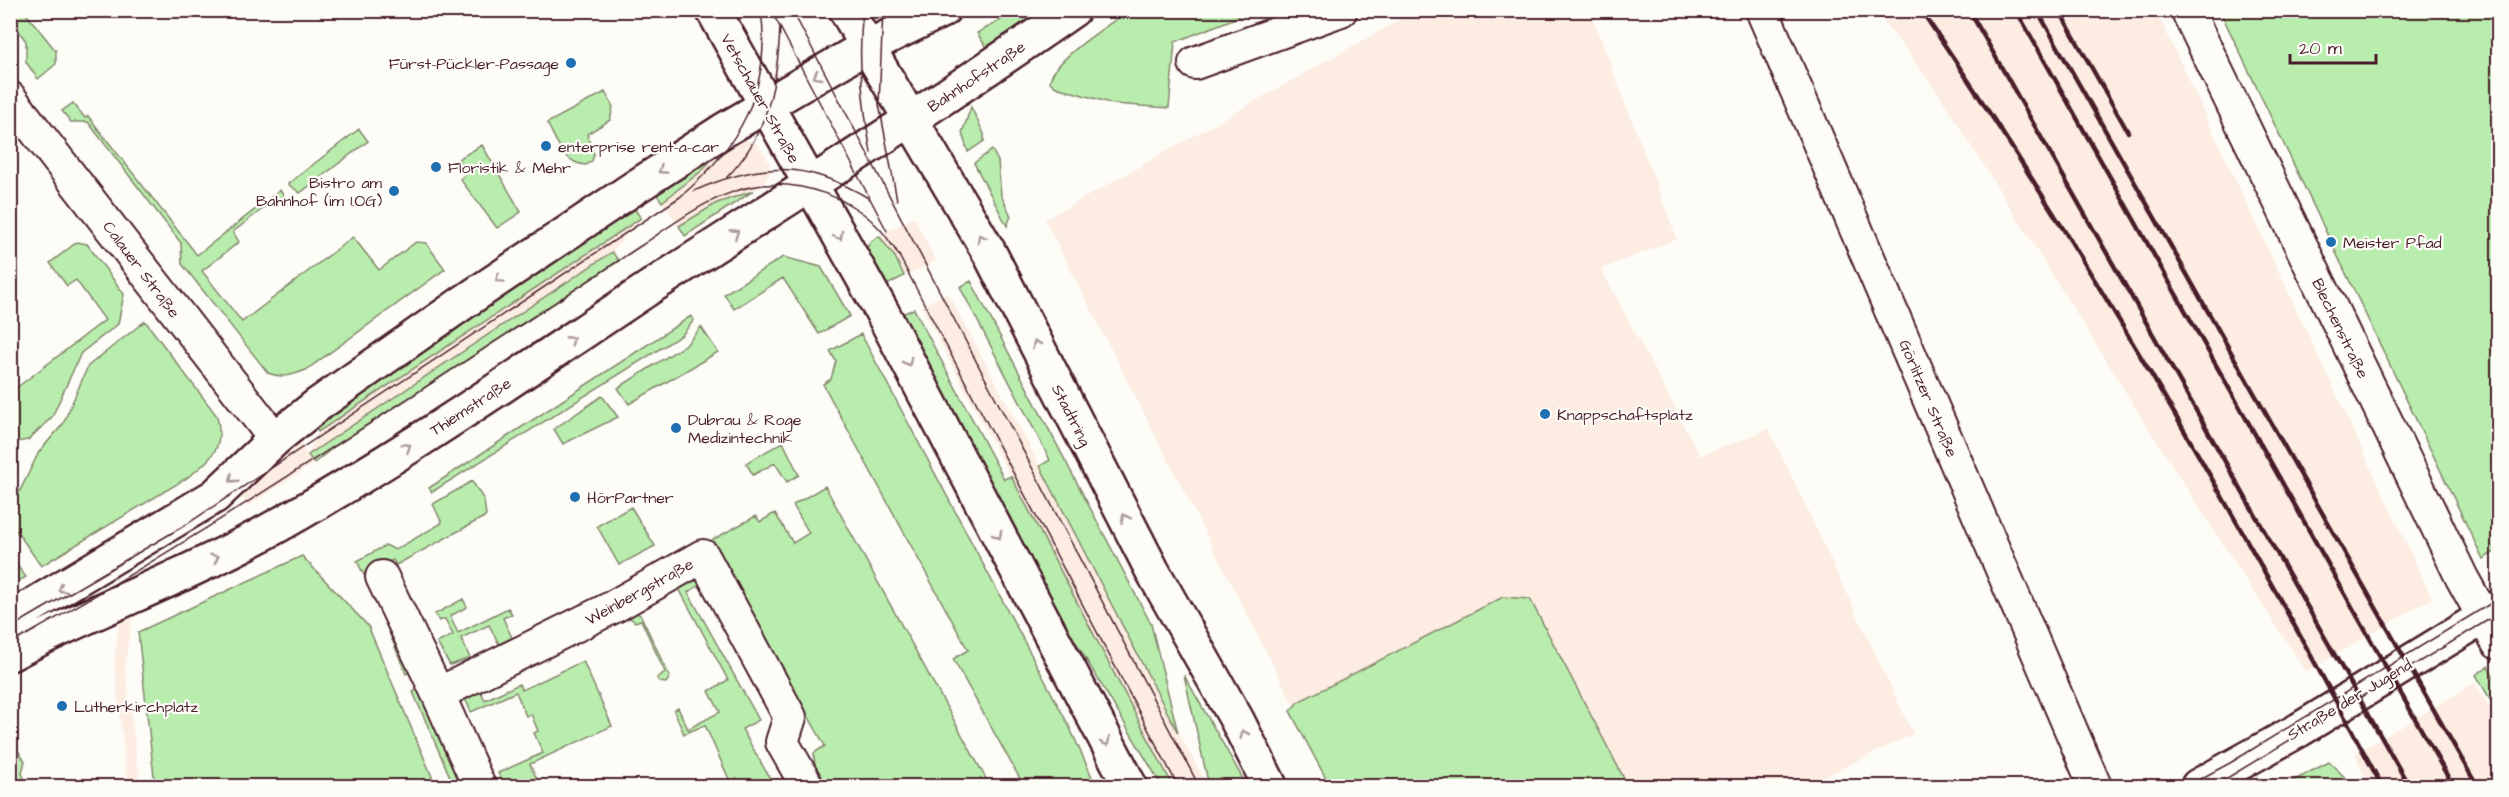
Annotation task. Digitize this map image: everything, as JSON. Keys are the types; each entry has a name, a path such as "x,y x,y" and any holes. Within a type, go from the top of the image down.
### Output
{"main road":[{"name":"Vetschauer Straße","path":"712,10 810,185"},
{"path":"846,10 868,47"},
{"path":"10,619 215,496 275,439 316,406 464,302 644,182 765,106 868,47 943,10"},
{"name":"Bahnhofstraße","path":"910,121 1073,10"},
{"name":"Stadtring","path":"868,47 989,252 1152,570 1237,720 1270,786"},
{"name":"Thiemstraße","path":"10,654 57,629 162,584 256,537 358,479 910,121"},
{"path":"810,185 881,310 1130,786"},
{"name":"Straße der Jugend","path":"2198,786 2493,623"}],"street":[{"path":"1195,63 1341,10"},
{"name":"Görlitzer Straße","path":"1762,10 2095,786"},
{"name":"Blechenstraße","path":"2187,10 2462,578 2493,623"},
{"name":"Calauer Straße","path":"10,98 275,439"},
{"name":"Weinbergstraße","path":"438,694 613,607 703,556 790,717 782,742 807,786"},
{"path":"382,577 479,786"}],"shaded area":[{"path":"1415,11 1590,11 1677,239 1601,269 1700,456 1769,429 1913,734 1805,786 1335,786 1045,220"},
{"path":"1876,11 2156,11 2432,598 2306,672 2174,469 1939,94"},
{"path":"747,140 757,144 770,163 770,172 764,184 753,191 717,203 679,226 662,202 704,169 720,148 736,141"},
{"path":"914,217 936,261 904,276 895,257 879,236"},
{"path":"641,218 612,252 308,455 318,432"},
{"path":"948,293 1207,786 1173,786 921,306"},
{"path":"297,439 313,464 248,506 240,494"},
{"path":"133,611 125,665 140,785 128,786 114,663 120,618"},
{"path":"2475,683 2498,720 2498,786 2368,786 2355,754"}],"green space":[{"path":"11,10 24,11 56,51 56,64 38,79 26,62 26,41 11,21"},
{"path":"1017,11 1045,11 986,47 977,33"},
{"path":"1128,11 1253,11 1175,42 1169,108 1113,104 1056,87 1050,82 1060,64 1095,34"},
{"path":"1253,11 1308,11 1278,22"},
{"path":"2220,11 2498,11 2498,550 2483,559"},
{"path":"605,92 613,107 610,120 587,134 594,154 592,161 586,165 578,163 566,156 547,123"},
{"path":"73,103 85,118 88,116 197,255 280,190 289,203 285,206 278,197 233,232 239,242 202,271 242,322 353,237 379,270 416,242 426,243 445,269 306,370 283,376 268,373 182,264 181,243 88,122 71,122 62,111"},
{"path":"971,107 984,134 984,141 968,152 962,133"},
{"path":"359,129 368,141 300,193 288,184"},
{"path":"482,145 521,212 497,228 460,179 465,175 458,159"},
{"path":"720,148 704,169 662,202 655,192"},
{"path":"992,150 998,161 1001,195 1011,216 1007,226 974,163"},
{"path":"753,191 685,236 679,226 717,203"},
{"path":"633,207 641,218 318,432 313,424"},
{"path":"879,236 895,257 904,276 887,285 867,248 870,242"},
{"path":"77,242 87,244 124,294 118,324 81,353 52,417 28,440 17,442 11,435 11,392 105,320 76,280 67,286 50,263"},
{"path":"612,252 619,261 334,447 314,463 308,455"},
{"path":"783,257 821,267 850,316 819,334 783,278 734,309 724,294"},
{"path":"971,281 1151,624 1178,733 1040,466 1050,460 960,287"},
{"path":"914,309 1004,479 1011,476 1173,786 1162,786 1071,634 902,314"},
{"path":"691,316 694,320 682,335 432,492 429,488"},
{"path":"145,321 217,416 219,437 217,445 209,459 187,478 41,566 11,523 11,509 39,452 63,424 88,366"},
{"path":"701,327 718,352 629,404 618,388 687,344"},
{"path":"861,334 1069,726 1096,786 1024,786 953,659 968,650 823,384 831,379 836,361 830,351"},
{"path":"602,396 618,417 563,444 554,429"},
{"path":"783,442 799,475 787,482 775,463 753,475 746,463"},
{"path":"472,481 484,500 486,516 396,565 393,560 364,575 357,561 386,545 395,550 442,523 433,504"},
{"path":"825,486 990,786 852,786 849,782 840,786 825,786 815,769 814,753 825,746 710,541 756,516 760,522 775,513 793,543 809,533 793,505"},
{"path":"631,507 655,546 619,565 597,526"},
{"path":"302,556 368,626 436,786 155,786 138,632"},
{"path":"10,557 26,577 11,585 10,585"},
{"path":"685,580 705,582 688,592 759,720 742,729 773,784 732,786 705,725 684,734 674,711 678,708 688,729 720,712 709,691 728,680 677,585"},
{"path":"1503,597 1530,599 1628,786 1330,786 1290,711 1298,702"},
{"path":"463,599 467,607 450,616 458,633 508,608 512,614 503,618 512,638 499,644 489,625 461,638 470,658 450,665 437,643 453,635 445,619 439,621 435,614"},
{"path":"635,611 641,616 670,677 666,683 659,682 657,678 665,672 641,620 635,622 630,618 630,613"},
{"path":"384,620 400,637 415,669 406,674"},
{"path":"583,661 612,726 530,764 540,786 504,786 498,773 543,753 534,733 538,731 531,714 526,716 516,692 471,712 464,696 477,684 485,700 519,684 522,690"},
{"path":"2488,666 2498,684 2498,713 2476,675"},
{"path":"1184,675 1247,786 1209,786"},
{"path":"422,687 465,786 454,786 413,692"},
{"path":"10,739 25,761 22,773 27,786 11,784"},
{"path":"2329,762 2354,786 2283,786"}],"tram line":[{"path":"10,628 187,524 680,197 719,158 747,115 756,91 761,66 763,39 761,10"},
{"path":"771,10 887,231"},
{"path":"792,10 1199,786"},
{"path":"863,10 862,82 871,153"},
{"path":"883,10 879,104 897,200"},
{"path":"727,177 752,144 768,107 779,47 780,26"},
{"path":"694,191 741,174 784,169 825,177 870,199"},
{"path":"10,644 214,523 684,216 730,193 746,188 778,184 825,194 840,200 867,217 884,234 900,257"},
{"path":"896,250 1178,786"},
{"path":"2187,786 2230,763 2498,599"},
{"path":"2214,786 2498,614"}],"railway":[{"path":"1921,10 2045,199 2162,392 2274,588 2382,786"},
{"path":"1969,10 2409,786"},
{"path":"2016,10 2453,786"},
{"path":"2037,10 2477,786"},
{"path":"2059,10 2128,132"}],"place":[{"name":"Fürst-Pückler-Passage","path":"571,63"},
{"name":"enterprise rent-a-car","path":"546,146"},
{"name":"Floristik & Mehr","path":"436,167"},
{"name":"Bistro am Bahnhof (im 1.OG)","path":"394,191"},
{"name":"Meister Pfad","path":"2331,242"},
{"name":"Knappschaftsplatz","path":"1545,414"},
{"name":"Dubrau & Roge Medizintechnik","path":"676,428"},
{"name":"HörPartner","path":"575,497"},
{"name":"Lutherkirchplatz","path":"62,706"}]}
